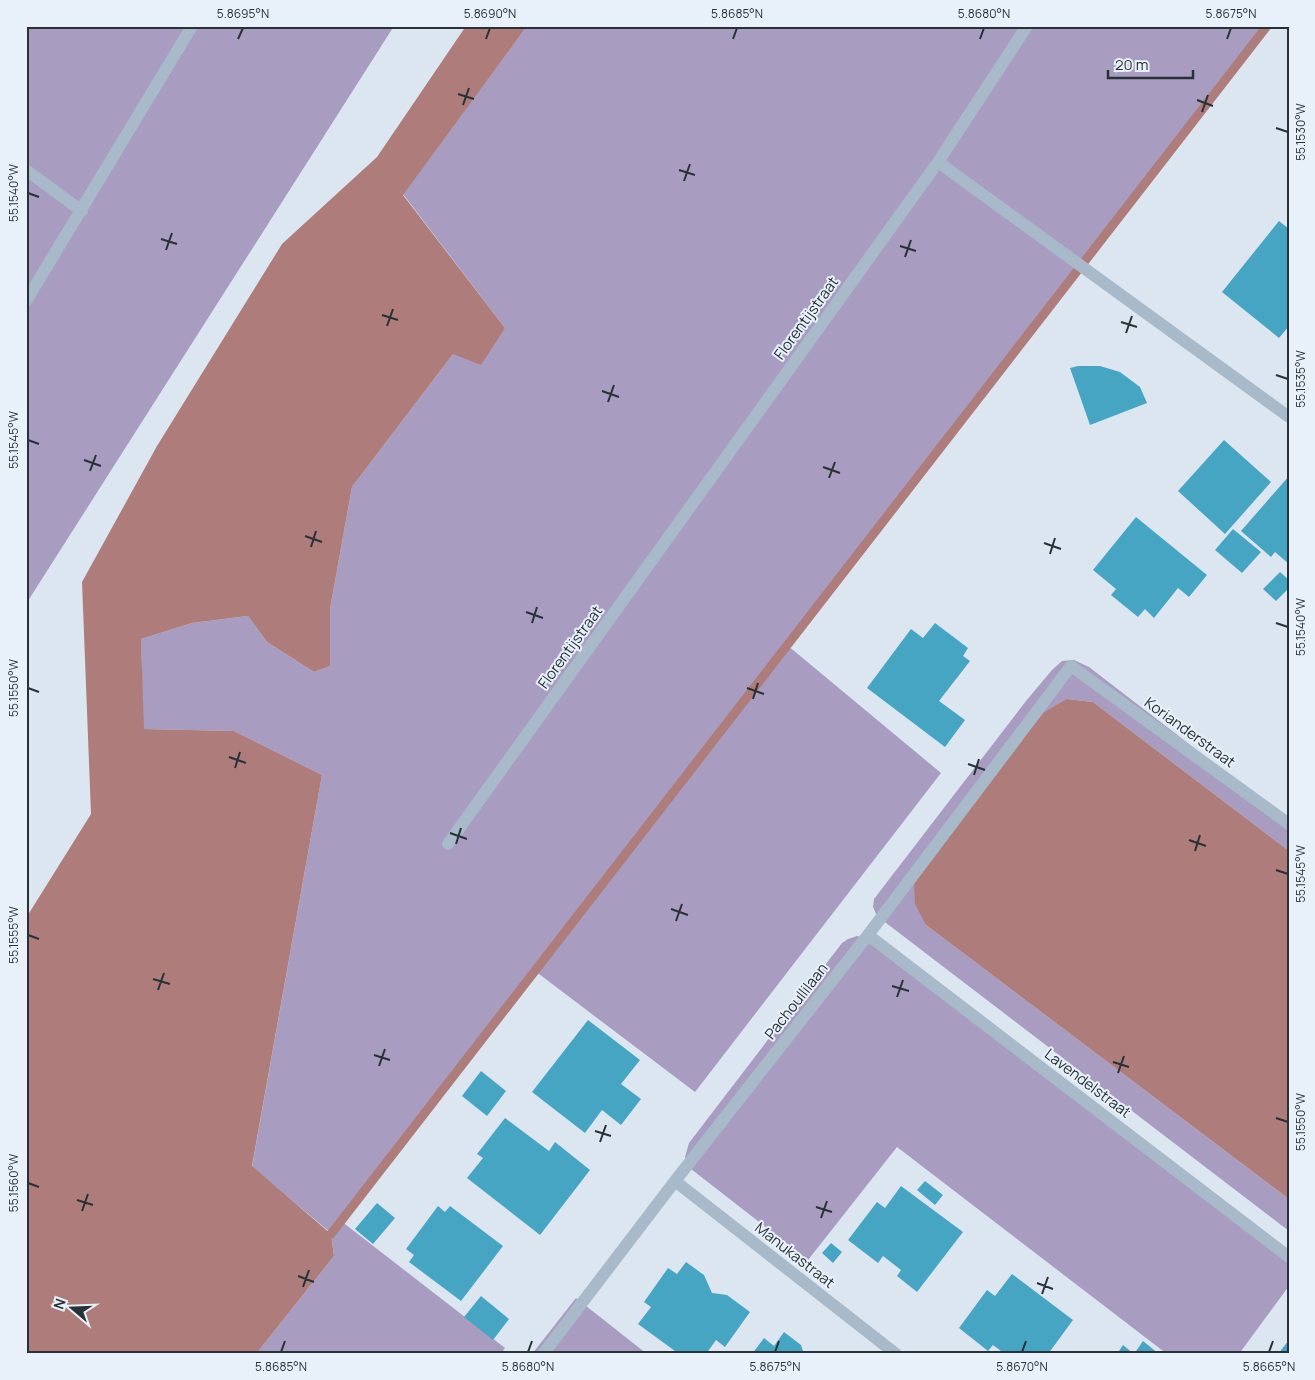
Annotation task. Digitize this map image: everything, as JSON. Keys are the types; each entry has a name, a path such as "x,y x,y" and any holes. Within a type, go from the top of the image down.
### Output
{"street":[{"path":"26,301 192,26"},
{"name":"Florentijstraat","path":"448,844 938,162 1027,26"},
{"path":"938,162 1289,417"},
{"path":"26,170 82,211"},
{"name":"Korianderstraat","path":"1071,666 1289,824"},
{"name":"Pachoullilaan","path":"543,1354 675,1181 868,935 1071,666"},
{"name":"Lavendelstraat","path":"868,935 1289,1257"},
{"name":"Manukastraat","path":"675,1181 896,1354"}],"shaded area":[{"path":"26,26 394,26 26,604"},
{"path":"466,26 527,26 403,195 505,328 481,365 453,354 352,487 330,609 330,666 314,672 267,642 248,616 192,623 141,639 144,729 234,731 322,775 252,1166 331,1234 334,1256 256,1354 26,1354 26,918 91,814 82,582 157,446 282,244 377,157"},
{"path":"527,26 1267,26 787,645 941,773 695,1092 535,971 341,1221 505,1348 501,1354 256,1354 334,1256 331,1233 252,1167 322,775 234,731 143,729 141,639 192,623 248,616 267,642 314,672 330,666 330,609 352,487 453,354 505,328 403,194"},
{"path":"1074,660 1089,667 1289,821 1289,851 1093,702 1067,699 926,925 1289,1199 1289,1231 877,916 873,907 874,899 1026,701 1062,661"},
{"path":"1067,699 1093,702 1289,851 1289,1199 926,925 915,904 914,881 1043,713"},
{"path":"857,936 867,939 1289,1260 1289,1286 1239,1354 1167,1354 897,1147 808,1260 691,1169 685,1157 689,1143 842,943"},
{"path":"576,1298 647,1354 532,1354"}],"building":[{"path":"1279,221 1289,229 1289,326 1279,338 1222,292"},
{"path":"1100,366 1120,372 1140,387 1147,403 1090,425 1070,368"},
{"path":"1224,440 1271,482 1225,534 1178,491"},
{"path":"1289,476 1289,564 1275,552 1271,557 1241,531"},
{"path":"1136,517 1207,575 1189,597 1178,588 1154,618 1145,609 1138,617 1111,595 1116,589 1093,570"},
{"path":"1233,529 1261,552 1242,573 1215,550"},
{"path":"1280,572 1289,580 1289,588 1276,601 1263,589"},
{"path":"935,623 968,648 963,656 970,661 939,701 965,720 945,747 867,688 911,629 923,638"},
{"path":"588,1020 640,1060 621,1084 641,1099 621,1125 602,1110 585,1133 532,1092"},
{"path":"481,1071 506,1091 487,1116 462,1096"},
{"path":"505,1118 549,1151 555,1142 590,1170 540,1235 467,1178 483,1158 477,1154"},
{"path":"925,1181 943,1195 935,1205 917,1190"},
{"path":"901,1186 963,1232 917,1292 897,1276 901,1270 883,1256 878,1263 848,1240 877,1202 885,1208"},
{"path":"377,1203 395,1218 373,1244 355,1229"},
{"path":"438,1206 445,1212 450,1206 503,1246 461,1301 409,1262 414,1255 406,1249"},
{"path":"831,1243 842,1252 833,1263 822,1253"},
{"path":"686,1262 704,1275 712,1293 727,1295 750,1312 725,1347 716,1340 706,1354 679,1354 638,1324 651,1307 644,1302 668,1268 677,1274"},
{"path":"1012,1274 1073,1320 1048,1354 1005,1354 993,1345 988,1351 959,1328 987,1290 995,1296"},
{"path":"481,1296 509,1319 493,1340 464,1317"},
{"path":"784,1332 801,1345 804,1354 752,1354 764,1338 774,1346"},
{"path":"1289,1340 1289,1354 1278,1354"},
{"path":"1143,1341 1159,1354 1134,1354"},
{"path":"1123,1345 1134,1354 1117,1354"}],"waterway":[{"path":"331,1234 1267,26"}]}
